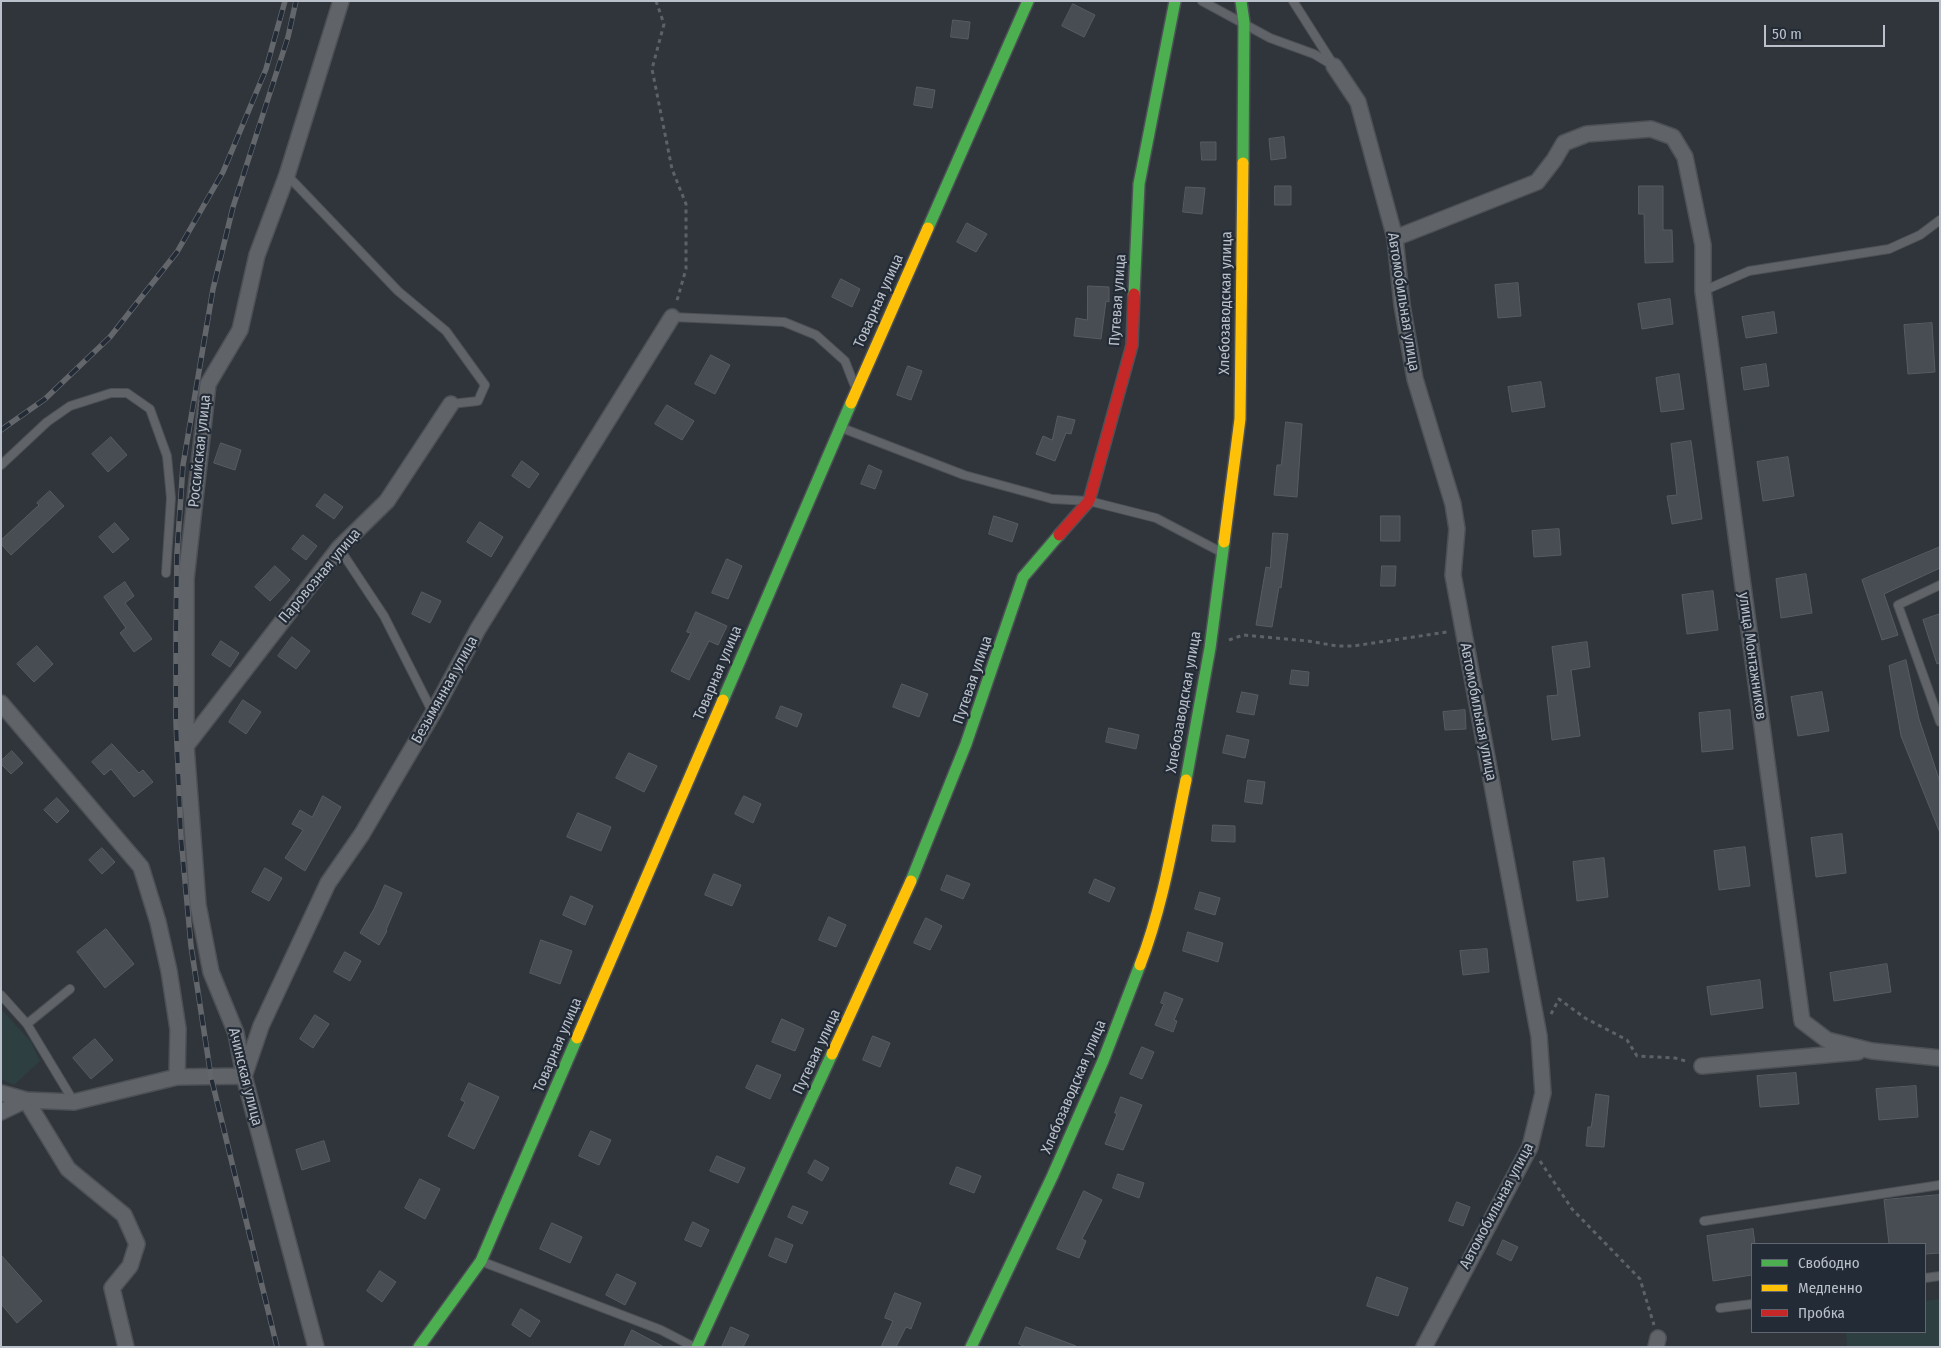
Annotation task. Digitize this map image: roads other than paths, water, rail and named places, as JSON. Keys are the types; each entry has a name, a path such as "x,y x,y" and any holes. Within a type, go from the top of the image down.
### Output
{"street":[{"name":"Российская улица","path":"186,746 186,579 208,384 240,330 257,255 286,175 341,1"},
{"name":"Товарная улица","path":"419,1347 482,1261 856,390 1028,1"},
{"name":"Путевая улица","path":"696,1347 904,898 966,744 1023,577 1089,501 1132,345 1139,184 1174,1"},
{"name":"Хлебозаводская улица","path":"971,1347 1052,1177 1100,1070 1151,936 1172,849 1197,728 1224,554 1240,419 1244,22 1241,1"},
{"name":"Автомобильная улица","path":"1334,66 1358,102 1395,238 1402,305 1415,379 1453,504 1457,529 1453,575 1539,1036 1542,1093 1530,1146 1479,1239 1424,1347"},
{"name":"улица Монтажников","path":"1395,238 1537,182 1564,143 1587,134 1651,129 1673,137 1685,157 1703,246 1703,291 1802,1021 1828,1040 1872,1051"},
{"name":"Безымянная улица","path":"244,1076 261,1026 328,884 362,834 433,713 478,629 672,317"},
{"name":"Паровозная улица","path":"186,746 339,548 387,501 451,404"},
{"path":"1,703 141,867 158,922 169,971 178,1029 177,1077"},
{"name":"Ачинская улица","path":"186,746 198,905 211,972 236,1033 244,1076 316,1347"},
{"path":"1702,1066 1872,1051 1940,1058"},
{"path":"1,1093 26,1100 74,1102 177,1077 244,1076"},
{"path":"1,1112 26,1100"},
{"path":"26,1100 68,1169 124,1215 137,1244 130,1266 112,1288 126,1347"}],"lane":[{"path":"1202,1 1244,22 1270,38 1314,54 1334,66"},
{"path":"1293,1 1334,66"},
{"path":"286,175 398,291 446,331 485,385 478,401 451,404"},
{"path":"1703,291 1749,271 1888,248 1920,235 1940,220"},
{"path":"672,317 784,322 816,335 845,361 856,390"},
{"path":"1,465 48,422 70,406 111,393 128,393 150,409 166,456 171,498 166,573"},
{"path":"840,427 964,475 1052,499 1089,501 1156,518 1224,554"},
{"path":"339,548 384,616 433,713"},
{"path":"1940,585 1898,605 1940,722"},
{"path":"27,1024 70,989"},
{"path":"1,995 27,1024 74,1102"},
{"path":"1704,1221 1940,1184"},
{"path":"482,1261 661,1330 696,1347"},
{"path":"1926,1278 1940,1276"},
{"path":"1720,1308 1751,1304"}],"railway":[{"path":"1,430 45,399 110,337 177,252 223,172 266,69 285,1"},
{"path":"277,1347 211,1077 191,946 181,837 176,723 177,553 183,465 213,289 233,207 288,37 296,1"}]}
